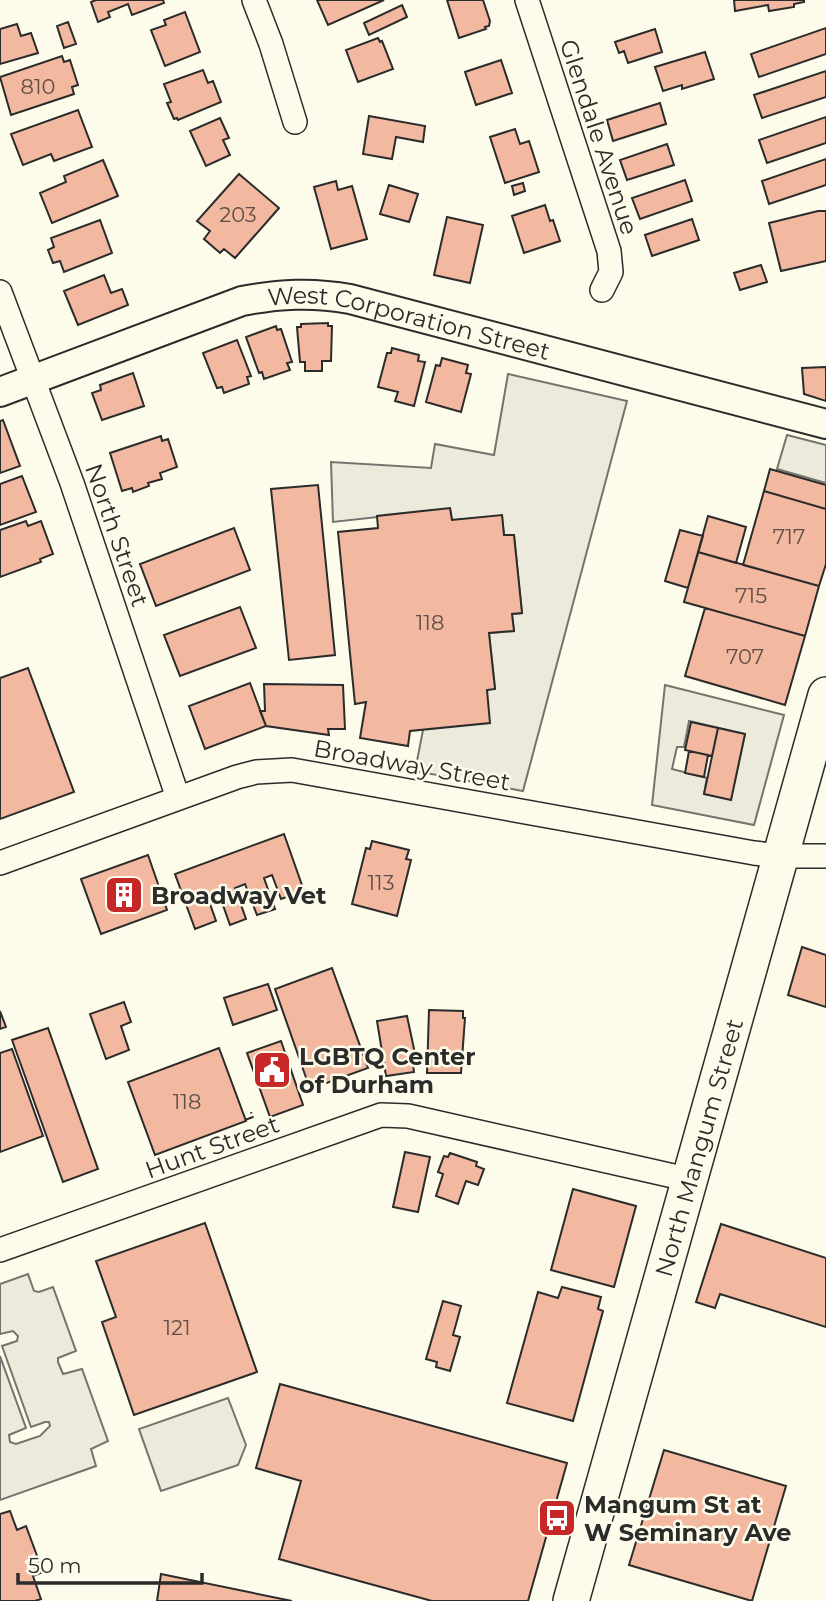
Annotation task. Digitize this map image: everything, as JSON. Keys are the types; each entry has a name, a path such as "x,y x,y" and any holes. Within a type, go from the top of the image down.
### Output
{"main road":[{"name":"North Mangum Street","path":"571,1601 826,695"}],"street":[{"path":"254,0 295,122"},
{"name":"Glendale Avenue","path":"527,0 609,251 611,272 602,290"},
{"name":"North Street","path":"0,292 72,483 178,798"},
{"name":"West Corporation Street","path":"0,392 242,301 274,295 322,294 350,299 826,424"},
{"name":"Broadway Street","path":"0,863 237,776 292,770 779,856 826,856"},
{"name":"Hunt Street","path":"0,1250 382,1115 408,1116 691,1180"}],"shaded area":[{"path":"508,374 627,401 523,791 415,771 424,725 495,688 489,633 514,631 512,614 522,613 514,535 504,535 502,516 452,520 450,509 333,522 331,462 431,468 435,444 494,455"},
{"path":"787,435 826,445 826,483 777,469"},
{"path":"665,685 784,715 754,825 652,805","holes":["689,721 745,734 731,799 704,794 707,778 672,769 677,747 684,747"]},
{"path":"28,1274 34,1291 53,1287 76,1351 58,1358 58,1362 63,1374 82,1369 108,1441 91,1449 96,1466 0,1500 0,1356 26,1428 9,1435 10,1442 16,1444 40,1436 50,1426 49,1422 45,1422 31,1427 2,1346 17,1341 18,1336 13,1331 0,1334 0,1284"},
{"path":"228,1398 246,1445 238,1465 161,1491 139,1429"}],"building":[{"path":"163,0 164,3 132,15 128,4 108,12 110,17 98,22 91,2"},
{"path":"317,0 384,0 328,25"},
{"path":"447,0 483,0 489,26 459,38"},
{"path":"734,0 804,2 794,4 794,7 769,11 768,5 735,11"},
{"path":"402,5 407,17 369,35 364,23"},
{"path":"185,12 200,52 165,66 151,30 166,25 164,20"},
{"path":"68,22 76,44 64,48 57,26"},
{"path":"17,24 21,36 31,33 38,53 0,64 0,29"},
{"path":"826,28 826,54 759,77 751,54"},
{"path":"655,29 662,52 628,63 624,51 619,53 615,42"},
{"path":"378,38 382,41 393,69 358,82 346,50"},
{"path":"705,52 714,79 682,89 682,85 663,91 655,67"},
{"path":"62,56 64,62 70,60 78,85 72,87 74,94 11,115 0,77"},
{"path":"501,60 512,93 476,105 465,72"},
{"path":"203,70 208,83 213,81 221,102 178,120 174,119 167,103 171,102 164,84"},
{"path":"826,71 826,97 762,118 754,95"},
{"path":"660,103 666,124 613,141 607,120"},
{"path":"78,110 92,147 54,161 51,154 23,165 11,134"},
{"path":"369,116 425,126 423,142 396,137 392,159 363,154"},
{"path":"826,117 826,143 767,163 759,140"},
{"path":"220,118 229,138 223,140 230,155 206,166 190,131"},
{"path":"515,129 520,144 529,141 539,172 505,183 490,137"},
{"path":"667,144 674,165 627,180 620,160"},
{"path":"826,159 826,185 769,204 762,181"},
{"path":"103,160 118,196 52,223 40,193 66,182 64,176"},
{"path":"239,174 279,208 235,258 224,249 220,253 204,239 210,231 197,221"},
{"path":"685,180 692,201 640,219 632,198"},
{"path":"336,181 338,190 352,186 367,239 331,249 314,187"},
{"path":"523,183 525,191 514,195 512,186"},
{"path":"389,185 418,194 409,222 380,214"},
{"path":"545,205 560,241 524,253 512,216"},
{"path":"826,211 826,261 781,271 769,223"},
{"path":"447,217 483,225 470,283 434,275"},
{"path":"692,219 699,240 652,256 645,235"},
{"path":"100,220 112,253 64,272 60,261 53,263 48,250 54,247 51,238"},
{"path":"761,265 767,282 740,290 734,273"},
{"path":"104,275 111,293 122,289 128,305 78,325 64,291"},
{"path":"328,323 328,326 332,326 331,361 322,361 322,371 305,371 305,362 300,362 297,327 301,327 301,324"},
{"path":"276,326 277,330 281,329 292,362 287,363 290,370 264,379 262,372 259,373 246,337"},
{"path":"237,340 251,376 247,377 249,384 224,393 222,387 217,388 203,353"},
{"path":"392,348 419,355 418,361 425,362 414,406 395,401 398,392 378,387 387,353 391,353"},
{"path":"442,358 468,365 466,373 471,374 461,412 426,402 436,365 440,366"},
{"path":"826,367 826,401 804,394 802,368"},
{"path":"133,373 144,406 102,420 92,393 101,390 100,385"},
{"path":"3,420 20,466 0,473 0,421"},
{"path":"161,436 162,441 168,439 177,467 160,473 162,479 148,483 149,486 133,492 132,488 122,491 110,453"},
{"path":"770,469 826,485 826,509 764,491"},
{"path":"22,476 36,512 0,525 0,484"},
{"path":"318,485 335,655 289,660 271,489"},
{"path":"764,491 826,509 826,564 819,586 743,565"},
{"path":"450,508 452,520 502,515 504,535 514,535 522,613 512,614 514,631 489,633 495,689 487,690 490,723 410,731 408,746 360,738 366,702 355,704 338,532 378,528 377,516"},
{"path":"708,516 746,527 736,563 698,552"},
{"path":"26,521 28,526 41,521 53,554 40,559 41,562 0,577 0,530"},
{"path":"234,528 250,570 156,606 140,564"},
{"path":"680,530 703,536 688,588 665,581"},
{"path":"698,552 819,586 805,636 684,602"},
{"path":"240,607 256,648 180,676 164,635"},
{"path":"705,608 805,636 785,705 685,676"},
{"path":"28,668 74,792 0,819 0,678"},
{"path":"250,683 266,726 205,749 189,706"},
{"path":"264,684 343,685 345,729 328,729 329,735 266,726 260,711 265,711"},
{"path":"691,722 718,728 712,756 685,750"},
{"path":"718,728 745,734 731,800 704,794"},
{"path":"689,751 708,755 704,777 685,773"},
{"path":"284,834 304,891 281,899 272,875 264,878 275,909 257,915 245,884 235,888 246,919 230,925 219,894 208,898 216,921 195,929 175,874"},
{"path":"372,841 409,850 406,859 411,860 397,916 352,904 366,848 370,849"},
{"name":"Broadway Vet","path":"148,855 167,910 101,934 81,879"},
{"path":"802,947 826,955 826,1007 788,995"},
{"path":"332,968 368,1068 310,1089 275,989"},
{"path":"268,984 277,1010 233,1025 224,998"},
{"path":"124,1002 131,1022 121,1026 129,1050 106,1059 90,1014"},
{"path":"429,1010 463,1011 465,1018 461,1073 427,1073"},
{"path":"0,1011 6,1027 0,1029"},
{"path":"407,1016 417,1063 413,1064 414,1072 386,1076 377,1021"},
{"path":"48,1028 98,1169 63,1182 12,1040"},
{"name":"LGBTQ Center of Durham","path":"281,1041 303,1105 270,1117 247,1053"},
{"path":"219,1048 246,1121 155,1155 128,1082"},
{"path":"12,1049 43,1136 0,1152 0,1053"},
{"path":"405,1152 430,1157 418,1212 393,1207"},
{"path":"450,1153 477,1162 476,1166 484,1169 478,1185 466,1181 458,1204 436,1196 443,1174 438,1172 444,1156 448,1157"},
{"path":"573,1189 636,1206 614,1287 551,1270"},
{"path":"205,1223 257,1372 134,1415 102,1322 116,1317 96,1261"},
{"path":"721,1224 826,1258 826,1327 720,1294 715,1308 696,1302"},
{"path":"562,1287 601,1297 598,1309 603,1311 573,1421 507,1403 538,1292 558,1298"},
{"path":"443,1301 461,1306 453,1335 460,1337 450,1371 436,1367 437,1362 426,1359"},
{"path":"280,1384 567,1463 528,1601 432,1601 279,1559 301,1481 256,1468"},
{"path":"664,1450 786,1486 752,1601 629,1565"},
{"path":"10,1511 17,1530 26,1526 43,1572 33,1576 41,1599 35,1601 0,1601 0,1514"},
{"path":"161,1574 292,1601 157,1601"}],"fence":[{"path":"245,1120 253,1117 251,1112"}],"place":[{"name":"Broadway Vet","path":"124,895"},
{"name":"LGBTQ Center of Durham","path":"272,1070"},
{"name":"Mangum St at W Seminary Ave","path":"557,1518"}]}
